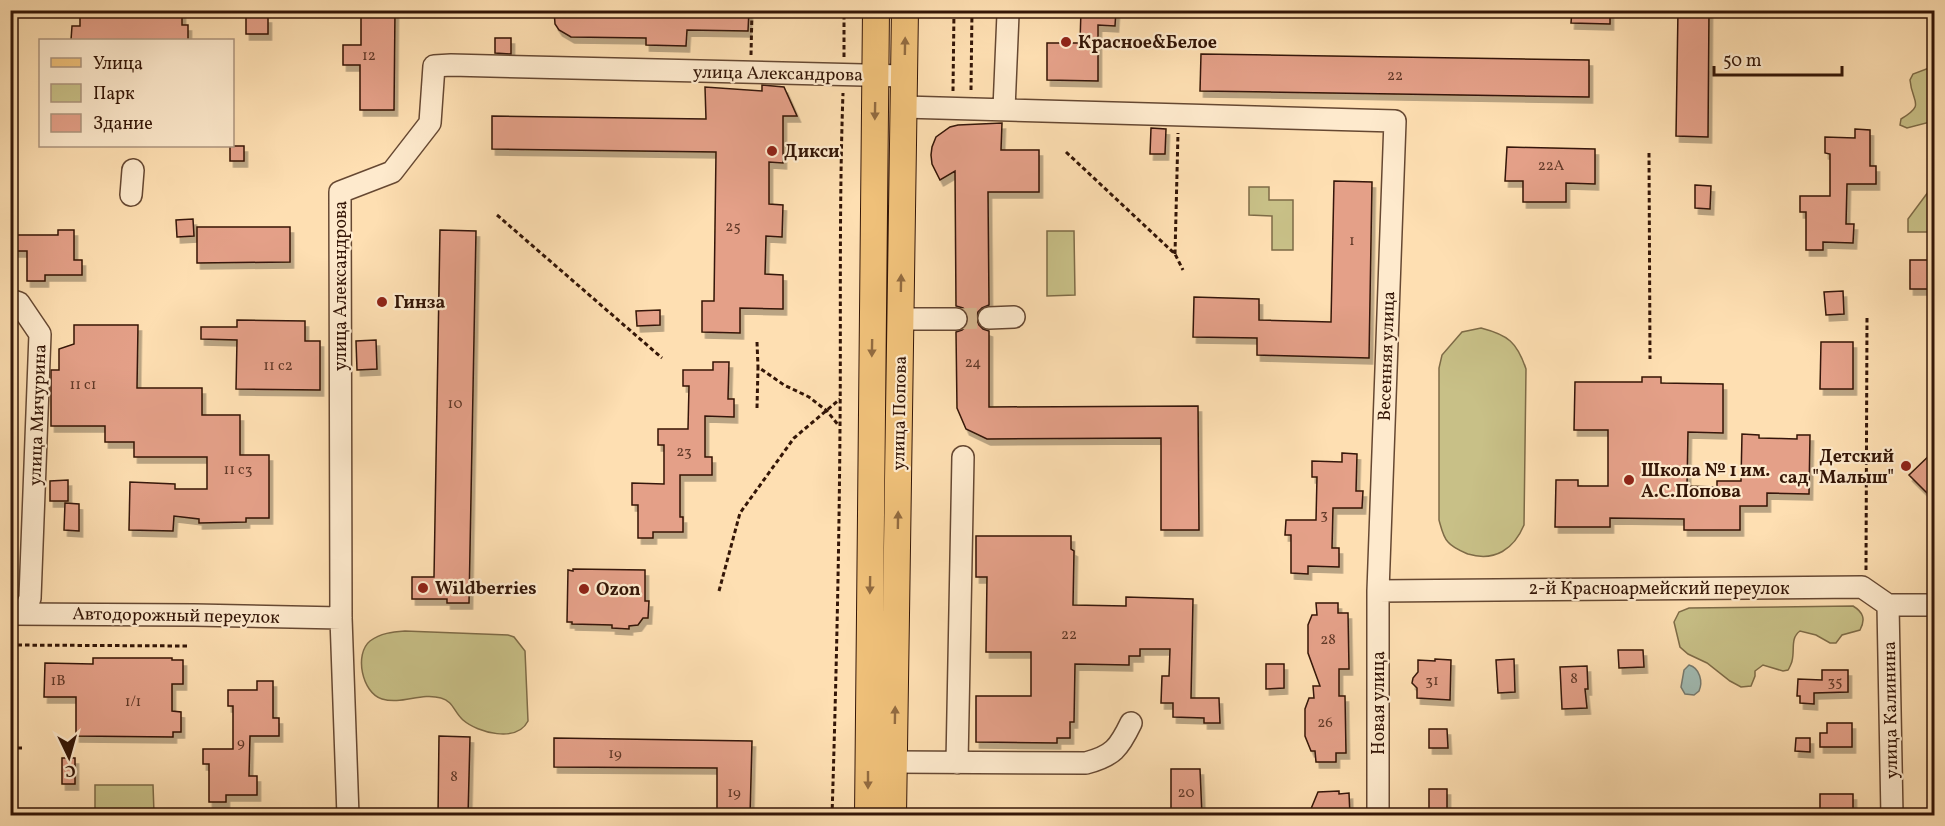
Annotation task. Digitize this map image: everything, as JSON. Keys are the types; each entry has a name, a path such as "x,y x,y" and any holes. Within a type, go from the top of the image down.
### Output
{"main road":[{"name":"улица Попова","path":"868,816 876,10"},
{"name":"улица Попова","path":"893,816 905,10"}],"street":[{"path":"1005,109 1010,10"},
{"name":"улица Александрова","path":"348,816 341,618 340,192 392,172 430,123 434,66 904,75"},
{"path":"904,107 1179,115"},
{"name":"Весенняя улица","path":"1179,115 1395,121 1377,591"},
{"path":"131,195 133,170"},
{"name":"улица Мичурина","path":"10,300 19,303 40,334 30,598 17,614"},
{"path":"989,318 1014,317"},
{"path":"901,319 956,318"},
{"path":"957,763 963,457"},
{"name":"2-й Красноармейский переулок","path":"1377,591 1862,587 1887,604"},
{"name":"Новая улица","path":"1377,591 1378,816"},
{"path":"1887,604 1935,605"},
{"name":"улица Калинина","path":"1887,604 1892,816"},
{"name":"Автодорожный переулок","path":"17,614 341,618"},
{"path":"894,762 1086,763 1102,759 1115,751 1131,723"}],"path":[{"path":"750,72 752,10"},
{"path":"832,816 838,612 844,10"},
{"path":"954,10 962,108"},
{"path":"962,108 972,10"},
{"path":"1175,254 1179,115"},
{"path":"1066,152 1175,254 1183,270"},
{"path":"1649,153 1650,359"},
{"path":"497,215 662,358"},
{"path":"1866,590 1868,317"},
{"path":"757,342 757,408"},
{"path":"758,367 784,385 809,397 827,411 840,428"},
{"path":"719,591 740,513 794,438 840,399"},
{"path":"10,645 188,646"},
{"path":"10,748 25,748"}],"green space":[{"path":"1934,68 1934,121 1907,128 1900,125 1901,119 1915,106 1910,80 1913,74"},
{"path":"1934,184 1934,232 1908,232 1908,219"},
{"path":"1249,187 1269,187 1269,200 1293,200 1293,250 1272,250 1272,216 1249,215"},
{"path":"1047,231 1074,231 1075,295 1047,296"},
{"path":"1481,328 1510,341 1519,352 1526,369 1524,525 1509,547 1495,555 1487,556 1468,554 1452,546 1442,532 1439,520 1439,368 1442,355 1462,332"},
{"path":"1853,606 1862,616 1863,622 1860,630 1842,635 1836,643 1830,643 1816,635 1800,631 1795,637 1792,662 1788,670 1783,671 1763,665 1755,671 1751,686 1741,687 1680,647 1674,622 1679,612 1689,608"},
{"path":"405,631 514,637 525,651 528,721 523,728 507,734 487,732 463,720 445,699 426,696 389,700 375,695 369,689 362,673 361,663 365,647 378,636"},
{"path":"95,785 153,785 154,813 150,816 95,815"}],"water":[{"path":"1689,665 1696,669 1700,680 1699,691 1694,695 1685,694 1681,687 1684,670"}],"building":[{"path":"80,10 182,10 182,25 188,25 188,39 71,39 72,26 80,26"},
{"path":"361,10 395,10 394,110 360,110 360,65 343,65 343,45 361,45"},
{"path":"554,10 749,10 748,31 687,30 686,46 646,45 646,38 571,37 559,30 555,24"},
{"path":"1081,10 1116,10 1115,26 1098,25 1098,81 1047,80 1047,43 1080,43"},
{"path":"1572,10 1610,10 1610,24 1571,23"},
{"path":"1678,10 1709,10 1708,137 1676,136"},
{"path":"246,17 268,17 268,34 246,34"},
{"path":"495,38 511,38 511,54 495,53"},
{"path":"1201,54 1589,60 1589,97 1200,91"},
{"path":"762,85 784,87 797,116 783,116 783,163 769,162 769,204 783,205 782,237 766,236 765,274 783,275 783,309 740,308 740,333 702,332 702,301 714,301 716,152 492,149 492,116 706,119 705,87 762,91"},
{"path":"1002,123 1001,150 1039,150 1039,192 988,192 989,305 978,312 976,318 983,329 989,331 989,407 1198,406 1199,530 1161,530 1161,438 987,439 966,429 957,408 956,332 967,326 969,318 963,308 956,306 955,171 940,180 932,164 931,155 936,137 950,127"},
{"path":"1151,128 1166,129 1165,154 1150,154"},
{"path":"1855,129 1870,130 1870,166 1876,166 1876,184 1847,184 1846,224 1854,224 1853,243 1823,242 1823,250 1806,250 1806,212 1800,212 1800,196 1830,196 1830,154 1825,153 1825,137 1855,138"},
{"path":"244,146 244,161 230,161 230,147"},
{"path":"1507,147 1595,149 1595,184 1566,183 1566,202 1523,202 1523,181 1505,181"},
{"path":"1334,181 1372,182 1369,358 1257,355 1257,338 1193,337 1194,297 1259,299 1259,320 1331,322"},
{"path":"1695,185 1711,186 1710,209 1695,208"},
{"path":"193,219 194,236 177,237 176,220"},
{"path":"197,227 290,227 290,262 197,263"},
{"path":"58,230 74,230 74,260 82,260 82,275 45,275 45,281 27,281 27,251 10,251 10,235 58,235"},
{"path":"440,230 476,231 469,603 447,603 447,599 412,599 412,577 434,577"},
{"path":"1910,260 1935,260 1935,289 1910,289"},
{"path":"1843,291 1844,314 1826,315 1824,292"},
{"path":"660,310 660,325 637,326 636,311"},
{"path":"237,320 305,321 305,341 320,341 320,390 236,389 237,340 201,339 201,327 237,327"},
{"path":"74,325 138,325 137,388 202,388 202,415 240,415 240,455 269,455 269,518 246,518 246,522 199,523 199,519 174,516 173,531 129,530 130,482 175,484 175,489 207,489 207,457 134,457 134,442 105,442 105,426 51,426 51,370 59,370 59,349 74,344"},
{"path":"376,340 377,369 357,370 356,341"},
{"path":"1821,342 1853,342 1853,389 1820,389"},
{"path":"713,362 729,362 728,399 734,399 734,417 705,416 705,457 712,457 712,475 680,475 680,517 683,517 683,532 653,532 653,538 638,538 638,505 632,505 632,483 664,484 664,445 658,445 658,429 688,429 689,386 683,386 683,370 713,370"},
{"path":"1642,377 1661,377 1661,383 1723,384 1723,433 1688,432 1687,486 1717,487 1717,481 1741,481 1742,434 1759,435 1759,438 1797,439 1797,435 1810,435 1809,494 1767,493 1767,506 1740,506 1740,530 1684,530 1684,519 1610,518 1610,527 1555,527 1556,480 1578,480 1578,486 1608,486 1608,430 1574,430 1575,382 1642,382"},
{"name":"Детский сад \"Малыш\"","path":"1935,450 1935,501 1909,475"},
{"path":"1342,453 1357,454 1356,491 1363,491 1362,508 1333,508 1332,548 1339,548 1339,567 1308,566 1308,574 1291,573 1291,535 1285,535 1286,520 1316,520 1317,477 1312,477 1312,461 1342,462"},
{"path":"68,480 68,501 50,501 50,481"},
{"path":"65,503 79,504 79,531 64,530"},
{"path":"976,536 1071,536 1071,549 1074,551 1073,605 1126,606 1126,597 1193,599 1191,698 1219,698 1220,723 1204,723 1204,718 1173,717 1173,703 1161,703 1162,676 1169,676 1170,649 1140,649 1140,656 1129,656 1129,665 1075,664 1074,722 1070,722 1070,738 1057,738 1057,743 976,742 976,696 1031,696 1031,652 986,652 987,577 976,577"},
{"path":"573,569 645,570 645,601 649,601 648,618 643,618 638,625 629,626 629,629 612,628 612,625 567,622 568,570 573,571"},
{"path":"1316,603 1338,603 1338,613 1348,613 1349,669 1339,669 1339,696 1345,696 1346,753 1336,753 1336,762 1316,762 1315,751 1311,751 1305,736 1305,709 1309,698 1314,698 1313,686 1320,686 1308,653 1308,625 1312,615 1317,615"},
{"path":"1618,650 1643,650 1644,667 1619,668"},
{"path":"93,658 183,660 183,684 172,684 172,711 181,712 181,732 173,732 173,737 76,736 76,697 44,697 45,663 93,664"},
{"path":"1435,659 1451,660 1450,700 1417,698 1417,688 1412,683 1418,672 1418,660 1435,661"},
{"path":"1514,659 1515,692 1498,693 1496,660"},
{"path":"1266,664 1284,664 1284,688 1266,689"},
{"path":"1587,666 1588,689 1585,689 1587,708 1562,709 1560,667"},
{"path":"1822,670 1848,670 1848,692 1814,693 1814,704 1800,703 1800,696 1797,696 1798,679 1822,680"},
{"path":"257,681 273,681 273,718 279,718 279,736 250,736 249,776 257,776 257,795 226,795 226,802 209,802 209,764 203,764 203,749 233,749 233,706 228,706 228,690 257,690"},
{"path":"1827,723 1852,723 1852,747 1820,747 1820,733 1827,733"},
{"path":"1429,729 1447,729 1448,748 1429,748"},
{"path":"439,736 470,737 468,816 438,816"},
{"path":"554,738 752,741 750,816 717,816 717,768 554,767"},
{"path":"1796,738 1810,738 1810,752 1795,751"},
{"path":"62,758 75,758 75,784 62,784"},
{"path":"1171,769 1200,769 1202,816 1171,816"},
{"path":"1429,789 1447,789 1447,816 1429,816"},
{"path":"1339,791 1339,794 1349,793 1350,816 1308,816 1318,792"},
{"path":"1820,794 1853,794 1853,816 1820,816"}],"tunnel":[{"path":"956,319 989,318"}],"place":[{"name":"Красное&Белое","path":"1066,42"},
{"name":"Дикси","path":"772,151"},
{"name":"Гинза","path":"382,302"},
{"name":"Детский сад \"Малыш\"","path":"1906,466"},
{"name":"Школа № 1 им. А.С.Попова","path":"1629,480"},
{"name":"Wildberries","path":"423,588"},
{"name":"Ozon","path":"584,589"}]}
